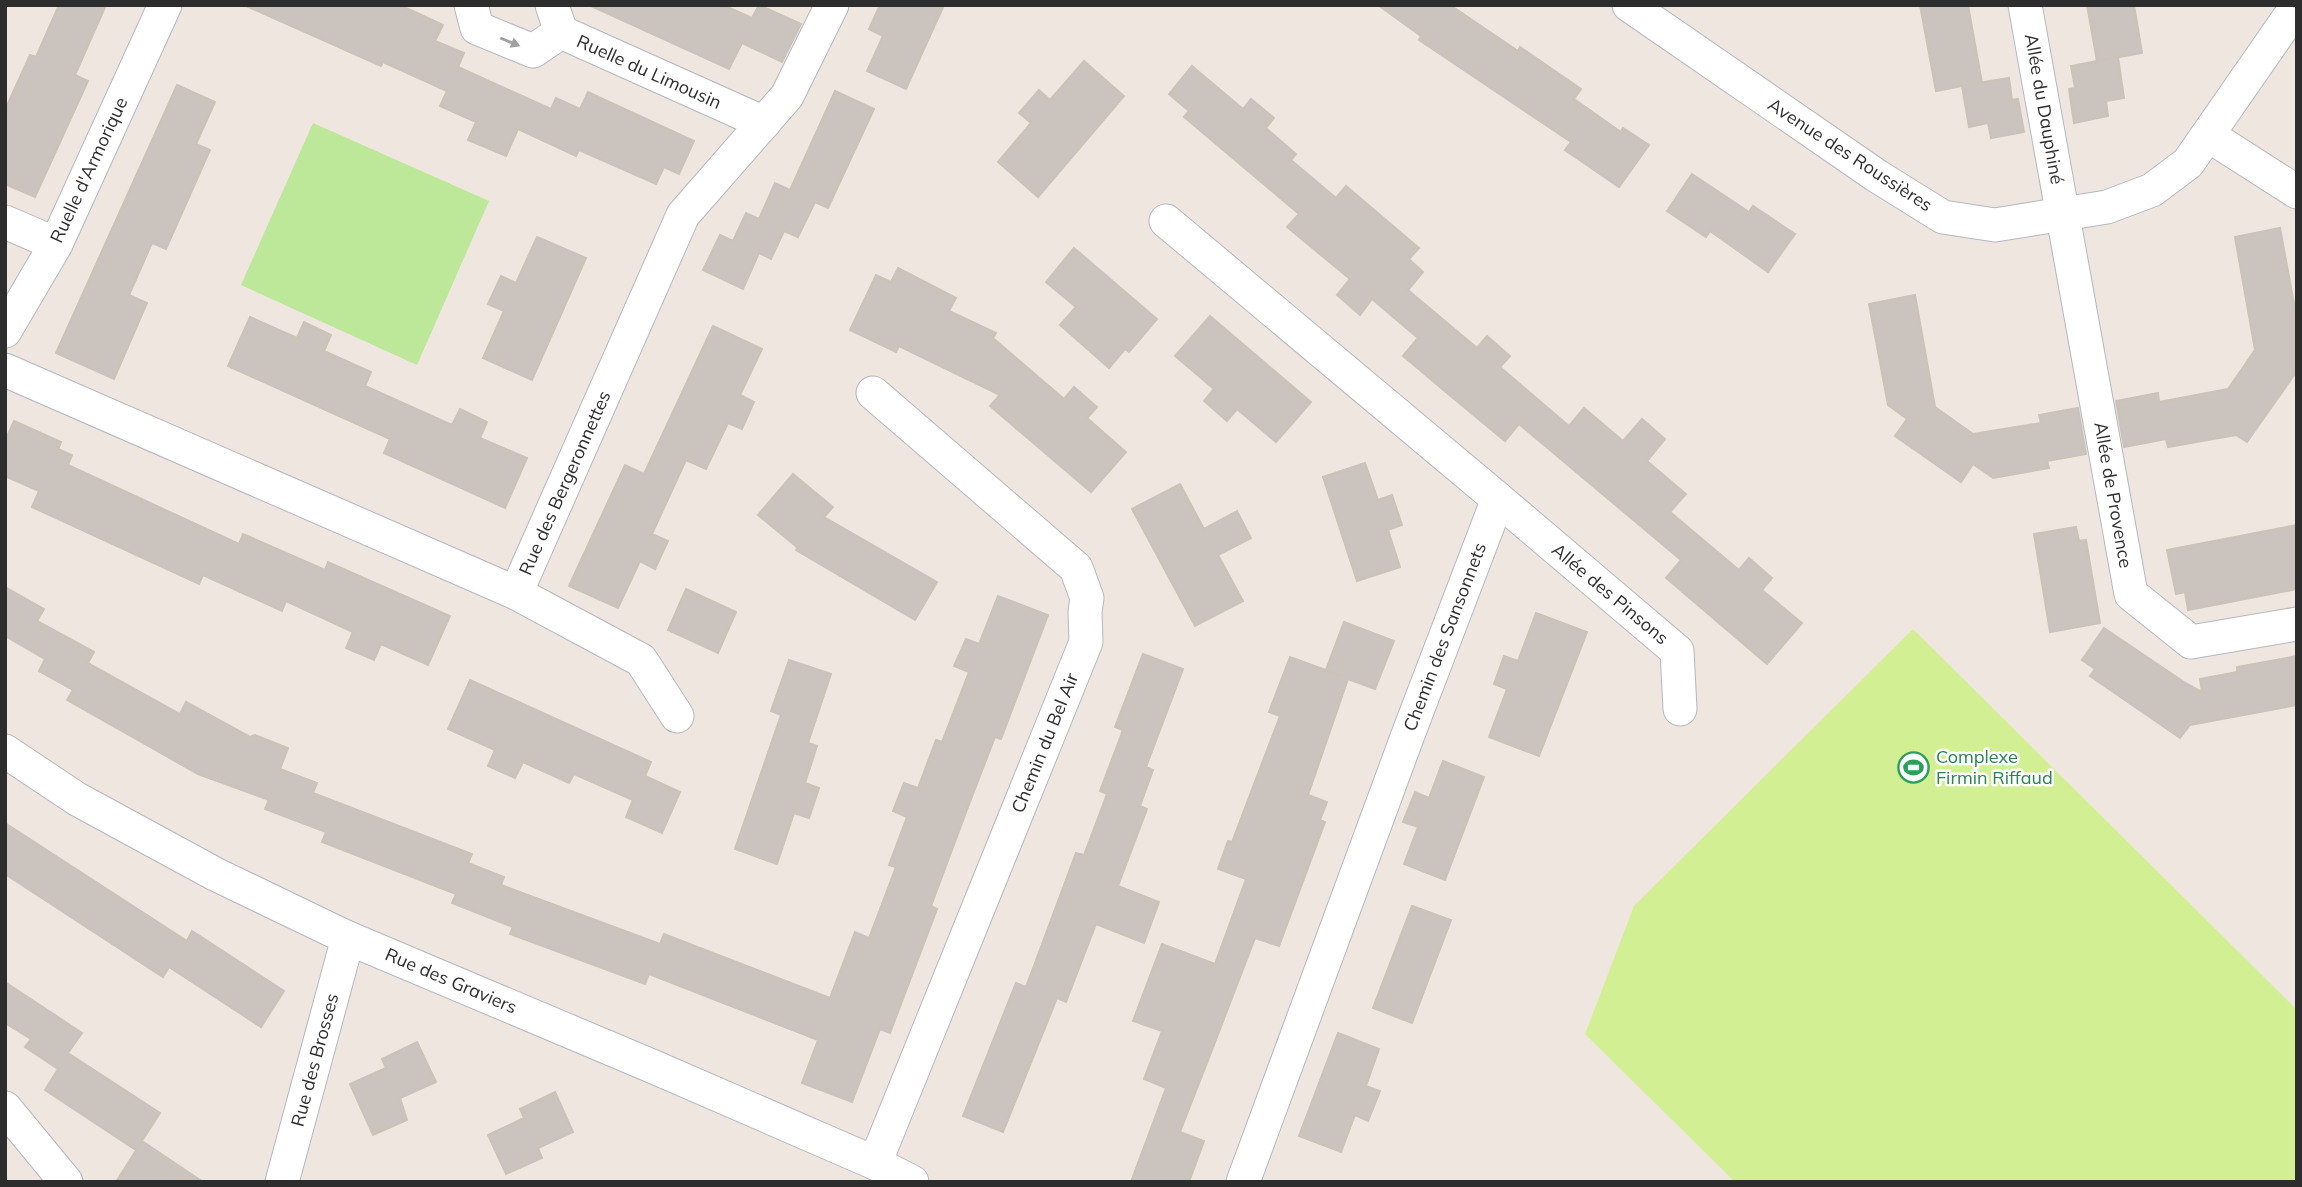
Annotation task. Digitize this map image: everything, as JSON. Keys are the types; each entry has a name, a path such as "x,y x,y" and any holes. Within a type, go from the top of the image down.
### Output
{"street":[{"name":"Ruelle d'Armorique","path":"5,331 56,244 165,5"},
{"path":"471,5 477,28 533,51 557,19"},
{"name":"Rue des Bergeronnettes","path":"5,370 516,593 683,215 787,96 832,5"},
{"name":"Avenue des Roussières","path":"1629,5 1877,176 1943,217 1995,225 2106,207 2152,190 2188,163 2297,6"},
{"name":"Allée du Dauphiné","path":"2025,5 2063,214"},
{"name":"Ruelle du Limousin","path":"557,19 764,123"},
{"path":"2208,135 2297,192"},
{"name":"Allée de Provence","path":"2063,214 2131,594 2190,642 2297,624"},
{"path":"1166,221 1498,499"},
{"path":"5,222 56,244"},
{"name":"Chemin du Bel Air","path":"873,393 1076,568 1087,598 1084,612 1086,642 875,1163"},
{"name":"Allée des Pinsons","path":"1498,499 1677,651 1679,709"},
{"name":"Chemin des Sansonnets","path":"1243,1182 1498,499"},
{"path":"516,593 641,660 677,716"},
{"name":"Rue des Graviers","path":"5,751 77,800 215,874 348,938 875,1163 912,1182"},
{"name":"Rue des Brosses","path":"282,1182 348,938"},
{"path":"5,1108 66,1182"}],"green space":[{"path":"313,123 489,201 417,365 241,285"},
{"name":"Complexe Firmin Riffaud","path":"1913,629 2297,1010 2297,1182 1735,1182 1585,1034 1634,906"}],"building":[{"path":"59,5 106,5 75,75 88,81 35,197 5,184 5,110 30,55 36,57"},
{"path":"244,5 400,5 443,25 435,41 464,53 458,67 551,109 556,98 580,109 588,92 694,141 679,174 664,167 656,184 579,150 576,156 518,129 506,156 468,140 476,122 440,106 447,91 383,62 381,66"},
{"path":"589,5 723,5 752,18 759,5 801,24 782,62 742,43 729,69"},
{"path":"880,5 944,5 906,89 867,71 883,36 869,29"},
{"path":"1378,5 1450,5 1518,51 1520,47 1581,89 1574,99 1621,132 1623,128 1649,145 1619,187 1565,150 1571,142 1419,40 1421,36"},
{"path":"1920,5 1968,5 1982,82 2009,78 2012,100 2018,99 2024,132 1991,138 1988,123 1969,127 1962,86 1936,91"},
{"path":"2087,5 2134,5 2142,53 2097,61"},
{"path":"2118,57 2124,98 2106,101 2108,116 2074,123 2069,89 2075,88 2071,66"},
{"path":"1084,61 1124,96 1038,197 998,162 1031,123 1019,113 1039,90 1050,100"},
{"path":"1192,66 1243,109 1251,99 1274,118 1266,128 1296,154 1291,160 1336,198 1346,186 1419,248 1409,259 1423,272 1408,290 1477,348 1487,336 1510,356 1500,367 1569,426 1584,408 1623,441 1642,419 1665,439 1647,461 1686,494 1670,512 1739,570 1749,558 1772,578 1762,590 1802,623 1767,664 1666,578 1681,560 1519,424 1505,441 1403,356 1418,338 1372,299 1360,315 1337,295 1350,279 1287,227 1299,214 1184,117 1189,111 1169,94"},
{"path":"177,85 215,102 196,144 210,150 166,249 152,243 129,295 147,303 114,379 56,353"},
{"path":"835,91 874,109 828,208 815,202 798,237 784,231 771,259 759,253 743,289 703,270 720,235 733,241 746,213 759,219 775,183 790,190"},
{"path":"1692,174 1749,212 1753,206 1795,234 1768,272 1710,231 1706,237 1667,211"},
{"path":"2280,228 2297,320 2297,371 2247,442 2236,435 2168,447 2166,439 2124,447 2116,401 2158,393 2159,402 2228,389 2255,350 2235,237"},
{"path":"537,237 586,258 532,380 483,358 504,311 488,304 501,276 516,283"},
{"path":"1074,248 1157,319 1129,352 1125,349 1109,368 1060,325 1076,307 1046,282"},
{"path":"898,268 956,298 949,311 996,333 993,338 1064,399 1074,387 1097,407 1087,418 1126,452 1091,492 990,406 1000,395 899,346 896,352 850,330 876,275 891,282"},
{"path":"1915,295 1935,407 1973,434 2041,423 2039,415 2078,408 2086,454 2047,461 2049,468 1993,478 1973,464 1961,482 1895,436 1907,419 1888,405 1869,304"},
{"path":"1210,316 1311,402 1276,442 1237,409 1227,421 1204,401 1214,389 1175,356"},
{"path":"250,317 297,338 304,322 331,335 324,351 371,372 365,386 452,425 460,409 487,422 480,438 527,458 505,508 384,453 390,439 228,366"},
{"path":"713,326 762,349 740,395 754,402 742,429 728,423 706,469 686,460 652,534 668,541 655,569 640,561 618,608 569,586 625,465 644,474"},
{"path":"14,421 61,442 58,449 72,455 68,465 239,544 243,534 325,570 328,562 450,616 428,665 381,644 374,660 346,648 353,632 286,601 282,611 203,575 199,584 32,507 39,491 5,476 5,441"},
{"path":"1365,463 1378,500 1392,495 1402,525 1388,530 1400,567 1357,581 1323,477"},
{"path":"793,474 833,507 824,517 937,582 915,620 796,550 798,548 758,515"},
{"path":"1180,484 1204,529 1237,511 1251,538 1218,555 1243,601 1195,626 1132,509"},
{"path":"2297,525 2297,589 2188,610 2185,592 2176,594 2167,550"},
{"path":"2076,527 2079,541 2086,540 2100,623 2050,632 2034,534"},
{"path":"5,587 44,609 37,621 94,652 88,663 180,714 186,702 250,737 255,735 288,748 280,769 317,783 313,793 472,854 468,863 504,877 501,885 660,944 664,934 830,998 855,932 869,938 896,867 889,865 907,817 893,811 904,783 918,788 936,740 942,742 969,672 954,666 966,639 979,644 998,596 1048,615 1001,739 995,737 968,807 931,906 937,909 890,1033 880,1029 852,1102 802,1083 818,1040 649,974 645,984 510,934 513,927 452,903 456,894 322,842 326,832 265,809 269,800 198,774 67,700 73,690 39,671 45,659 5,636"},
{"path":"686,589 736,612 718,653 668,630"},
{"path":"1536,613 1587,632 1539,756 1489,737 1507,689 1494,684 1504,656 1518,661"},
{"path":"1344,622 1394,641 1375,689 1348,679 1308,795 1327,802 1320,820 1325,822 1279,946 1255,938 1180,1132 1204,1141 1189,1182 1131,1182 1166,1088 1144,1079 1162,1031 1133,1021 1162,944 1215,964 1246,879 1218,869 1228,841 1232,842 1280,716 1269,712 1290,657 1342,676 1326,670"},
{"path":"2104,628 2202,692 2200,679 2237,672 2237,667 2297,656 2297,705 2190,725 2180,738 2090,676 2095,669 2082,660"},
{"path":"1143,654 1183,669 1146,767 1153,770 1140,806 1147,809 1118,886 1159,902 1144,943 1096,924 1066,1002 1057,998 1003,1132 963,1116 1016,983 1026,987 1076,853 1084,855 1107,794 1100,791 1123,730 1115,727"},
{"path":"789,660 831,674 808,743 817,746 805,783 819,788 809,818 794,813 777,864 735,849 781,715 771,711"},
{"path":"470,680 651,762 645,776 680,792 662,833 626,817 633,800 574,774 569,783 523,762 515,778 488,766 495,750 448,729"},
{"path":"1443,761 1484,777 1445,880 1404,864 1418,827 1403,822 1415,792 1429,798"},
{"path":"5,823 187,941 192,931 284,991 261,1027 169,967 163,977 5,874"},
{"path":"1412,906 1451,920 1412,1023 1373,1008"},
{"path":"5,982 82,1033 68,1053 160,1113 136,1150 45,1090 58,1069 25,1047 31,1039 5,1023"},
{"path":"1338,1033 1379,1049 1366,1086 1380,1091 1368,1121 1355,1115 1341,1152 1299,1136"},
{"path":"417,1042 436,1082 400,1098 407,1120 373,1135 350,1084 386,1068 382,1059"},
{"path":"555,1092 573,1132 538,1148 542,1158 506,1174 488,1135 524,1118 520,1109"},
{"path":"142,1141 203,1182 116,1182"}],"place":[{"name":"Complexe Firmin Riffaud","path":"1913,767"}]}
